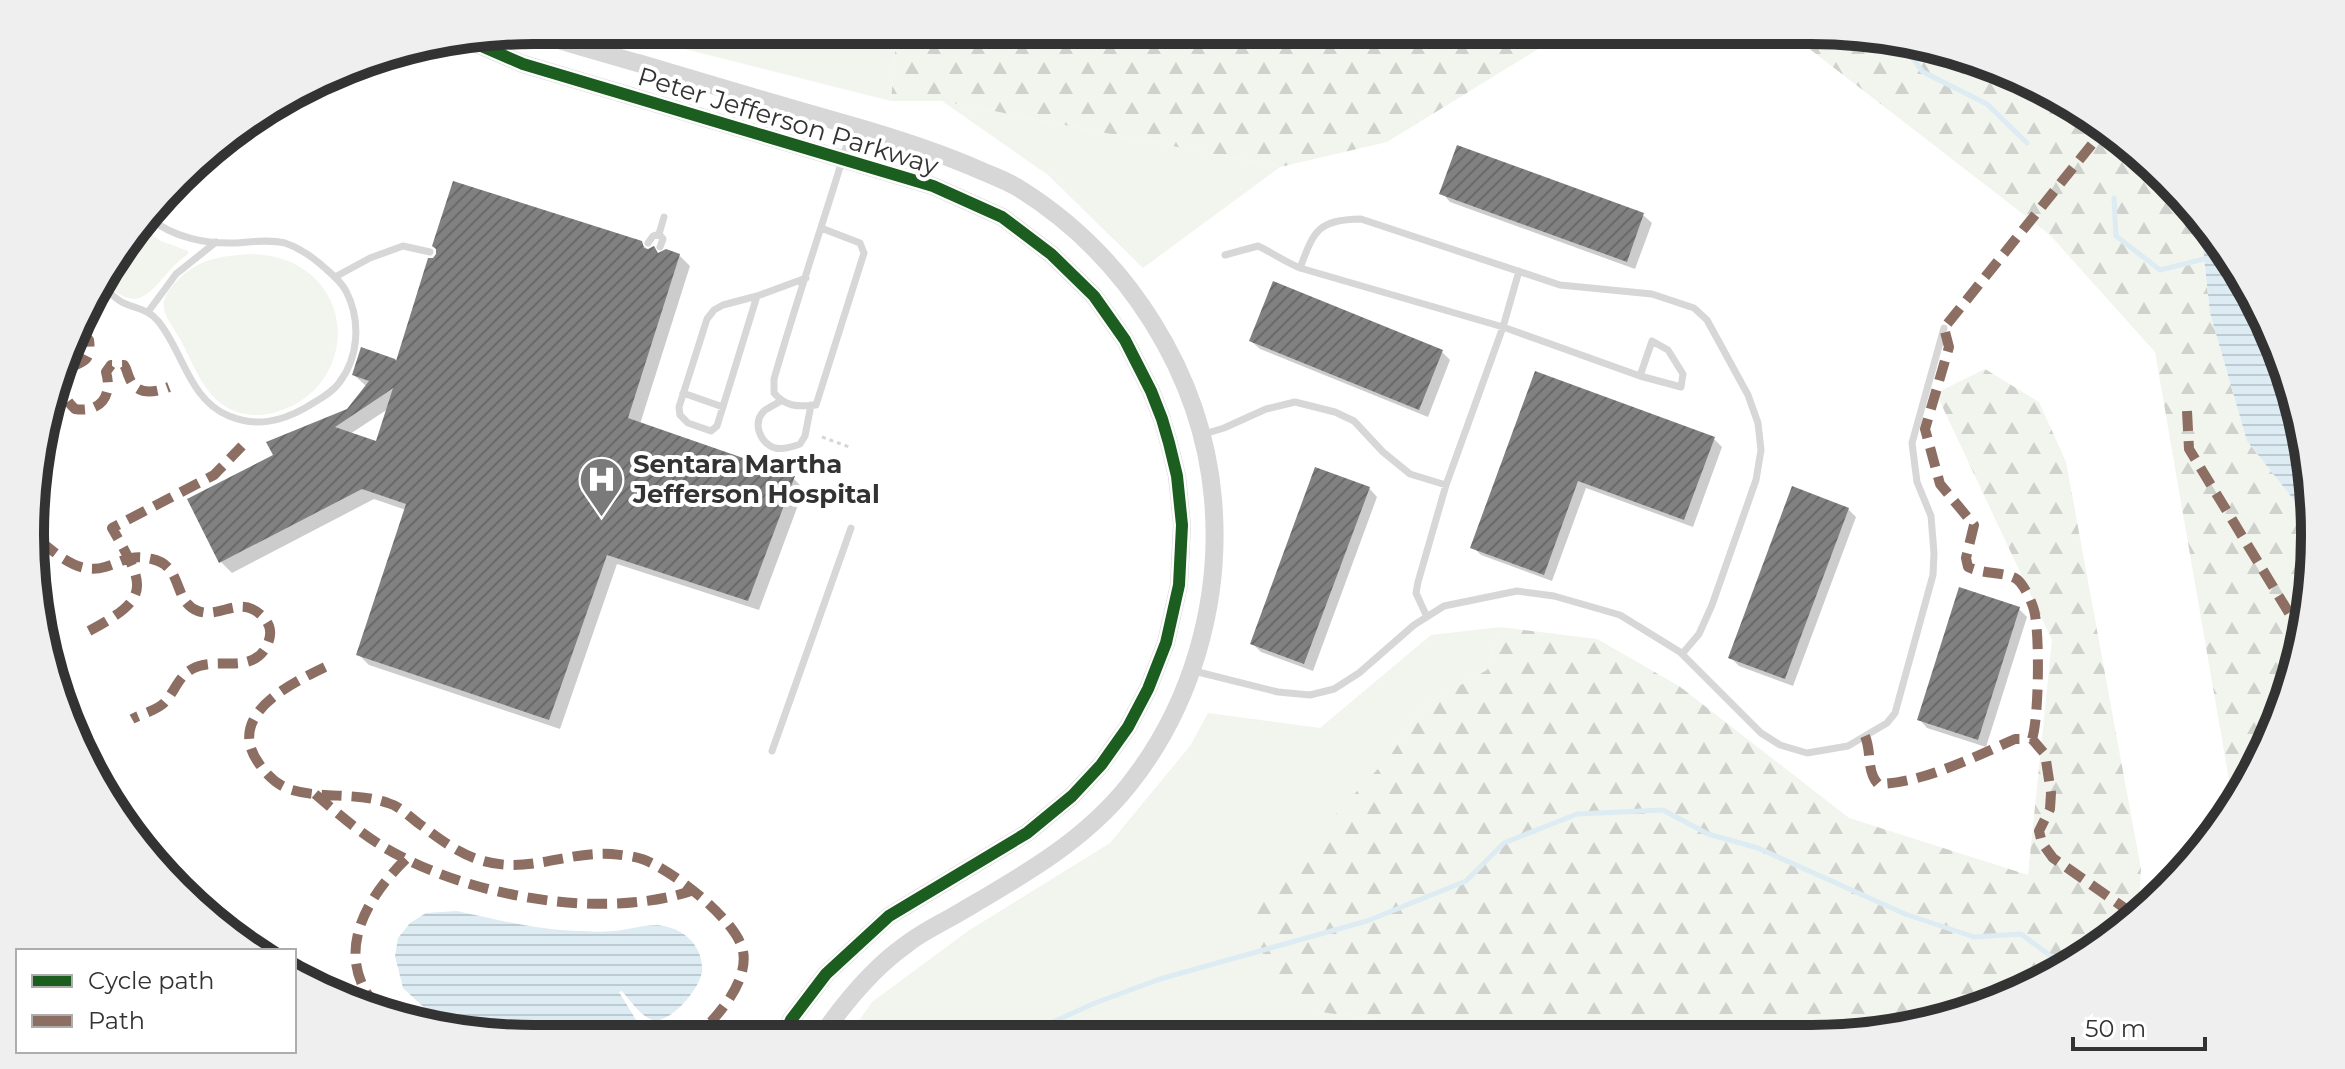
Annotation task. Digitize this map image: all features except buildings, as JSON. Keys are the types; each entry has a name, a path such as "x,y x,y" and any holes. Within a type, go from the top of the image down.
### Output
{"street":[{"name":"Peter Jefferson Parkway","path":"575,44 945,154 1019,188 1073,228 1120,275 1154,322 1181,377 1201,435 1210,470 1215,525 1212,589 1198,653 1179,703 1157,744 1128,786 1095,821 1046,860 906,944 851,996 830,1025"},
{"name":"Peter Jefferson Parkway","path":"483,47 523,64 933,186 1002,217 1051,254 1094,296 1125,340 1162,419 1177,476 1182,525 1179,585 1166,643 1148,689 1128,727 1101,765 1072,796 1027,833 889,916 826,974 789,1025"}],"lane":[{"path":"821,228 860,243 864,253 816,405 796,407 781,401 774,393 774,379 852,126"},
{"path":"659,234 664,217"},
{"path":"1300,268 1313,235 1322,227 1343,219 1361,219 1560,285 1652,294 1694,308 1707,320 1748,395 1758,423 1761,450 1756,480 1712,605 1699,634 1682,654"},
{"path":"109,290 123,304 148,312 157,319 194,385 208,402 225,415 246,422 275,421 291,416 338,385 352,361 357,327 346,290 335,277 310,256 284,243 216,242 191,238 156,223"},
{"path":"648,243 659,234"},
{"path":"659,234 663,239 660,247"},
{"path":"148,312 176,274 216,242"},
{"path":"335,277 370,258 403,246 430,252"},
{"path":"1225,255 1258,246 1300,268 1503,327 1640,376 1681,387 1683,374 1668,350 1652,341 1640,376"},
{"path":"1427,617 1416,593 1446,485 1503,327 1519,271"},
{"path":"757,296 717,426 711,431 688,423 680,415 679,407 707,319 714,310 806,278"},
{"path":"1191,670 1278,692 1310,695 1334,689 1359,673 1414,625 1444,606 1517,591 1554,596 1620,615 1682,654 1761,733 1780,745 1807,753 1848,746 1887,723 1895,713 1933,575 1931,516 1917,482 1912,443 1944,328"},
{"path":"683,393 723,407"},
{"path":"781,401 762,413 758,422 763,440 771,447 780,449 800,444 805,436 811,405"},
{"path":"1201,435 1266,409 1295,402 1335,412 1354,421 1383,452 1410,474 1446,485"},
{"path":"772,751 851,528"}],"path":[{"path":"822,437 852,448"}],"green space":[{"path":"665,44 896,44 891,101"},
{"path":"896,44 1537,44 1540,48 1387,142 1280,167 942,101 891,101"},
{"path":"1803,44 1843,45 1906,53 1968,70 2027,95 2109,145 2157,188 2202,239 2210,313 2247,441 2300,508 2300,567 2292,630 2264,722 2230,787 2155,352 2050,235"},
{"path":"942,101 1280,167 1143,268 1048,175"},
{"path":"148,232 161,241 188,251 148,293 139,298 128,298 111,287"},
{"path":"255,254 282,259 306,271 322,286 332,304 337,323 333,361 310,394 292,406 257,415 227,408 208,390 164,310 165,298 171,287 194,267 223,257"},
{"path":"1985,369 2039,402 2066,462 2141,869 2139,898 2134,903 2109,924 2056,959 1998,988 1937,1008 1875,1021 1810,1025 1415,1025 1313,1011 1270,989 1252,903 1391,755 1420,708 1487,670 1500,627 1597,639 1679,686 1849,818 2028,875 2052,640 1936,393"},
{"path":"1500,627 1487,670 1420,708 1391,755 1313,1011 1415,1025 856,1025 872,1002 968,931 1110,843 1190,746 1208,713 1320,728 1431,635"}],"shaded area":[{"path":"2202,239 2235,289 2264,347 2275,377 2292,439 2300,508 2247,441 2210,313"},
{"path":"457,911 567,931 668,927 682,933 693,943 700,956 702,971 684,1003 660,1020 644,1015 622,991 619,992 639,1025 502,1024 439,1016 431,1014 403,988 395,956 398,938 410,923 426,913"}],"waterway":[{"path":"1910,54 1923,72 1987,104 2027,143"},
{"path":"2114,198 2116,236 2160,270 2204,259"},
{"path":"1046,1025 1160,979 1367,921 1466,881 1504,843 1577,814 1663,810 1708,834 1758,848 1905,914 1974,937 2021,934 2055,959"}],"marked path":[{"path":"2032,739 2038,675 2033,606 2015,578 1968,567 1966,558 1974,525 1940,484 1925,429 1949,347 1944,328 2098,137"},
{"path":"74,366 88,355 90,348 86,337"},
{"path":"65,396 75,409 84,410 98,405 106,395 106,372 111,365 124,365 132,383 141,390 157,391 169,387"},
{"path":"2187,411 2189,449 2294,620"},
{"path":"89,631 124,609 137,588 131,564 112,528 214,475 242,446"},
{"path":"44,544 70,562 86,568 105,567 132,558 152,559 169,569 184,600 198,611 212,613 245,607 257,612 268,623 269,641 258,657 241,663 201,665 192,669 183,676 162,705 132,719"},
{"path":"325,667 279,693 255,717 250,731 251,747 270,777 287,788 304,793 364,798 392,804 448,844 480,860 514,865 612,854 642,859 669,873 716,911 729,925 743,951 744,963 736,987 707,1025"},
{"path":"1865,736 1872,773 1878,784 1930,774 2015,739 2032,739 2045,754 2051,793 2050,809 2039,831 2042,843 2053,858 2126,909"},
{"path":"315,794 388,850 432,871 505,893 584,904 660,899 694,890"},
{"path":"369,996 357,969 359,930 377,892 406,859"}],"cycle path":[{"path":"483,47 523,64 933,186 1002,217 1051,254 1094,296 1125,340 1162,419 1177,476 1182,525 1179,585 1166,643 1148,689 1128,727 1101,765 1072,796 1027,833 889,916 826,974 789,1025"}],"place":[{"name":"Sentara Martha Jefferson Hospital","path":"602,518"}]}
